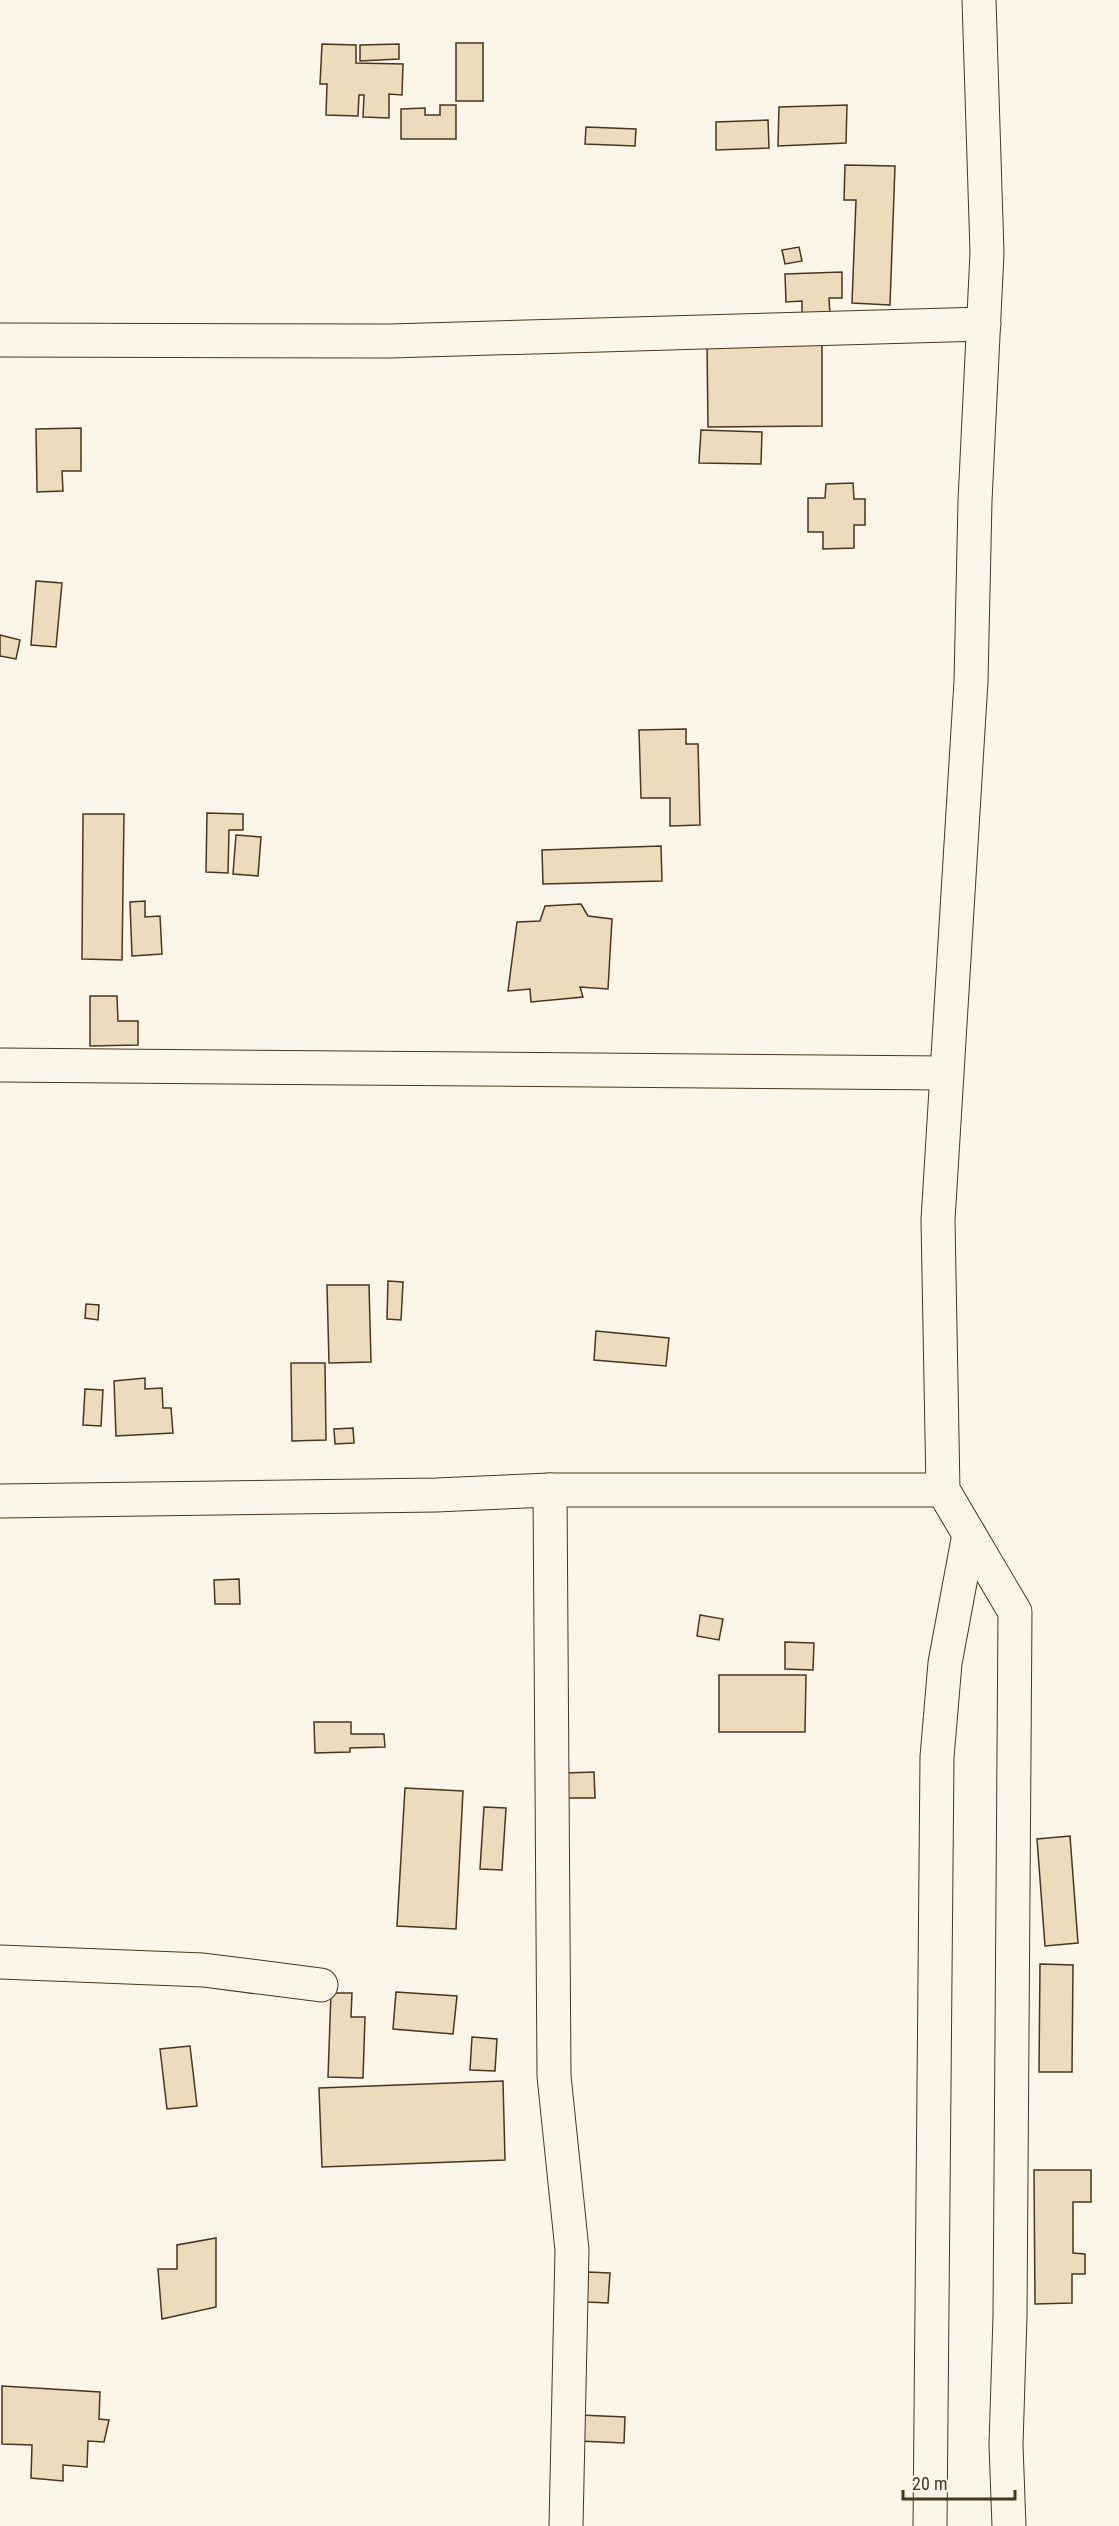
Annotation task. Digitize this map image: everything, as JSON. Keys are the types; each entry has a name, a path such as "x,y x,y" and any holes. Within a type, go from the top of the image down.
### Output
{"street":[{"path":"979,0 987,253 975,501 971,681 938,1221 943,1490 1015,1612 1010,2304 1006,2445 1009,2526"},
{"path":"0,340 390,341 984,324"},
{"path":"0,1065 946,1073"},
{"path":"0,1501 436,1495 550,1490 943,1490"},
{"path":"550,1490 554,2076 572,2250 566,2526"},
{"path":"930,2526 937,1757 945,1663 969,1534"},
{"path":"0,1962 203,1970 321,1985"}],"building":[{"path":"456,43 483,43 483,101 456,101"},
{"path":"322,44 356,45 356,63 403,64 402,95 389,94 389,118 363,117 364,95 359,95 358,116 326,115 327,84 320,84"},
{"path":"399,44 399,59 360,61 360,45"},
{"path":"440,105 456,105 456,139 401,139 401,109 425,108 425,115 440,115"},
{"path":"847,105 846,143 778,146 779,107"},
{"path":"768,120 769,148 716,150 716,122"},
{"path":"586,127 636,129 635,146 585,144"},
{"path":"845,165 895,166 890,305 852,303 856,200 844,200"},
{"path":"799,247 802,261 785,264 782,250"},
{"path":"842,272 842,298 829,298 830,315 802,316 802,301 786,302 785,274"},
{"path":"822,342 822,426 708,427 707,343"},
{"path":"81,428 81,471 62,471 63,491 37,492 36,429"},
{"path":"701,430 762,432 761,464 699,463"},
{"path":"853,483 854,499 865,499 865,525 854,525 854,548 823,549 823,532 808,532 808,498 825,498 826,484"},
{"path":"36,581 62,583 56,647 31,645"},
{"path":"0,635 20,640 16,659 0,656"},
{"path":"686,729 686,744 698,744 700,825 670,826 670,798 641,798 639,730"},
{"path":"207,813 243,814 243,830 229,830 228,873 206,872"},
{"path":"83,814 124,814 122,960 82,959"},
{"path":"236,835 261,837 258,876 233,874"},
{"path":"661,846 662,881 543,884 542,850"},
{"path":"145,901 145,917 160,916 162,954 132,956 130,902"},
{"path":"581,904 588,916 612,919 608,989 580,987 583,997 531,1002 530,989 508,991 517,922 540,921 545,906"},
{"path":"90,996 117,996 118,1021 138,1021 138,1045 90,1046"},
{"path":"388,1281 403,1282 401,1320 387,1319"},
{"path":"327,1285 369,1285 371,1362 329,1363"},
{"path":"86,1304 99,1305 98,1320 85,1318"},
{"path":"596,1331 669,1338 666,1366 594,1360"},
{"path":"291,1363 325,1363 326,1440 292,1441"},
{"path":"145,1378 145,1389 162,1388 163,1408 171,1408 173,1433 116,1436 114,1381"},
{"path":"85,1389 103,1390 101,1426 83,1425"},
{"path":"353,1428 354,1443 335,1444 334,1429"},
{"path":"239,1579 240,1604 215,1604 214,1580"},
{"path":"700,1615 723,1619 719,1640 697,1636"},
{"path":"785,1642 814,1643 813,1670 785,1669"},
{"path":"719,1675 806,1675 805,1732 719,1732"},
{"path":"314,1722 351,1722 351,1734 384,1734 385,1747 350,1748 350,1752 315,1753"},
{"path":"594,1772 595,1798 566,1798 565,1773"},
{"path":"405,1788 463,1791 456,1929 397,1926"},
{"path":"484,1807 506,1808 502,1870 480,1869"},
{"path":"1070,1836 1078,1943 1045,1946 1037,1839"},
{"path":"1040,1964 1073,1965 1072,2072 1039,2072"},
{"path":"396,1992 457,1996 453,2034 393,2029"},
{"path":"331,1993 352,1993 351,2017 365,2017 363,2078 328,2077"},
{"path":"472,2037 497,2039 495,2071 470,2070"},
{"path":"190,2046 197,2106 167,2109 160,2049"},
{"path":"503,2081 505,2160 322,2167 319,2088"},
{"path":"1034,2170 1091,2170 1091,2202 1073,2202 1073,2253 1085,2254 1085,2274 1072,2274 1072,2303 1035,2304"},
{"path":"216,2238 216,2307 162,2319 158,2269 177,2269 177,2245"},
{"path":"588,2272 610,2273 608,2303 587,2302"},
{"path":"2,2386 100,2392 99,2419 109,2420 104,2442 88,2441 87,2467 63,2465 63,2481 31,2478 32,2445 2,2444"},
{"path":"580,2415 625,2417 624,2443 579,2441"}]}
